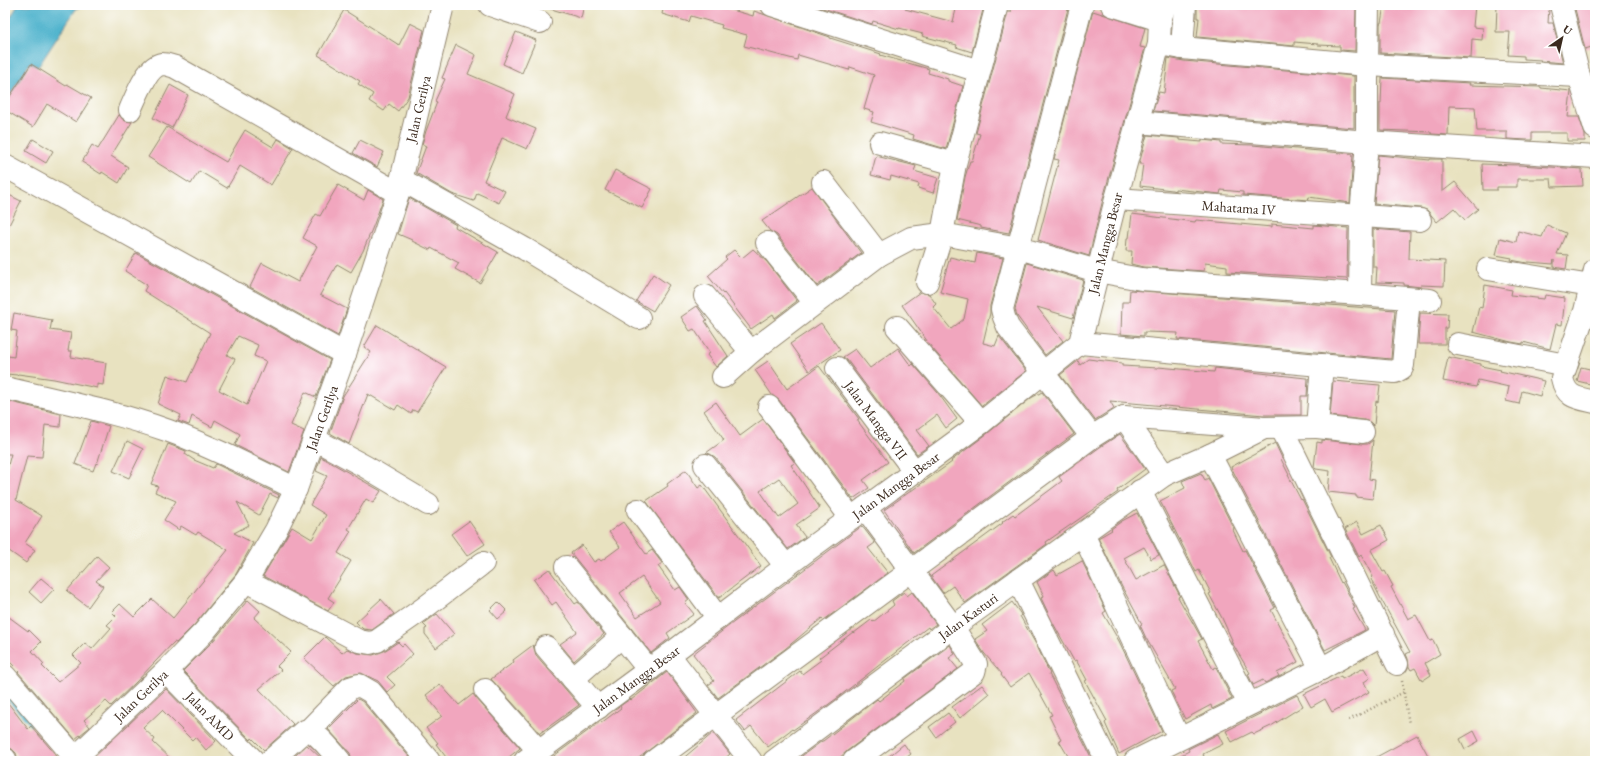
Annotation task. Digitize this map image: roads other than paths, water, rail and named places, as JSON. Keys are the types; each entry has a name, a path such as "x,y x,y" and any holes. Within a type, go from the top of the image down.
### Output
{"street":[{"name":"Jalan Gerilya","path":"75,760 204,632 246,581 272,537 296,489 345,354 400,187 443,5"},
{"path":"490,5 540,22"},
{"path":"772,5 979,71"},
{"path":"927,282 942,234 955,164 997,5"},
{"path":"1082,5 1002,309 1008,327 1092,436"},
{"path":"1112,5 1163,12"},
{"path":"1182,48 1185,5"},
{"path":"1360,294 1361,216 1368,142 1366,65 1368,5"},
{"path":"1561,5 1579,76 1595,128"},
{"name":"Jalan Mangga Besar","path":"532,756 649,670 786,566 915,472 1080,344 1116,199 1159,44 1163,12"},
{"path":"1159,44 1182,48 1366,65 1579,76"},
{"path":"130,110 146,78 153,68 161,64 175,67 400,187 525,249 639,318"},
{"path":"1137,122 1368,142 1595,157"},
{"path":"880,143 955,164"},
{"path":"5,166 345,354"},
{"path":"823,182 879,255"},
{"name":"Mahatama IV","path":"1116,199 1420,220"},
{"path":"723,377 751,352 879,255 911,238 942,234 1019,248 1098,271 1141,279 1360,294 1419,300 1403,365 1398,371 1395,372 1080,344"},
{"path":"767,243 815,303"},
{"path":"1488,269 1593,278 1590,312 1566,365 1562,378 1565,389 1570,394 1575,397 1595,402"},
{"path":"705,296 751,352"},
{"path":"897,327 980,423"},
{"path":"1458,344 1566,365"},
{"path":"1317,427 1322,365"},
{"name":"Jalan Mangga VII","path":"837,368 915,472"},
{"path":"5,388 95,408 169,431 207,446 296,489"},
{"path":"769,407 858,513 911,572 953,627 976,664 974,672 854,761"},
{"path":"654,761 911,572 1092,436 1124,417 1273,428 1317,427 1363,432"},
{"path":"1124,417 1164,475"},
{"path":"1273,428 1398,664"},
{"name":"Jalan Kasturi","path":"774,761 953,627 1083,534 1140,491 1164,475 1273,428"},
{"path":"314,439 428,504"},
{"path":"1210,455 1321,669"},
{"path":"705,465 786,566"},
{"path":"1140,491 1249,704"},
{"path":"638,510 718,618"},
{"path":"1083,534 1179,738"},
{"path":"246,581 359,641 370,643 377,641 418,612 483,563"},
{"path":"566,567 649,670"},
{"path":"1018,580 1107,761"},
{"path":"1135,761 1321,669 1383,634"},
{"path":"573,679 622,636"},
{"path":"546,647 598,708"},
{"path":"669,655 752,761"},
{"name":"Jalan AMD","path":"166,671 254,761"},
{"path":"5,676 75,760"},
{"path":"270,761 304,731 308,731 350,688 359,685 370,692 429,761"},
{"path":"485,690 532,756"},
{"path":"308,731 317,735 340,761"}],"water":[{"path":"18,5 85,5 76,9 38,67 30,63 5,103 5,26"}],"waterway":[{"path":"5,694 31,723"}]}
